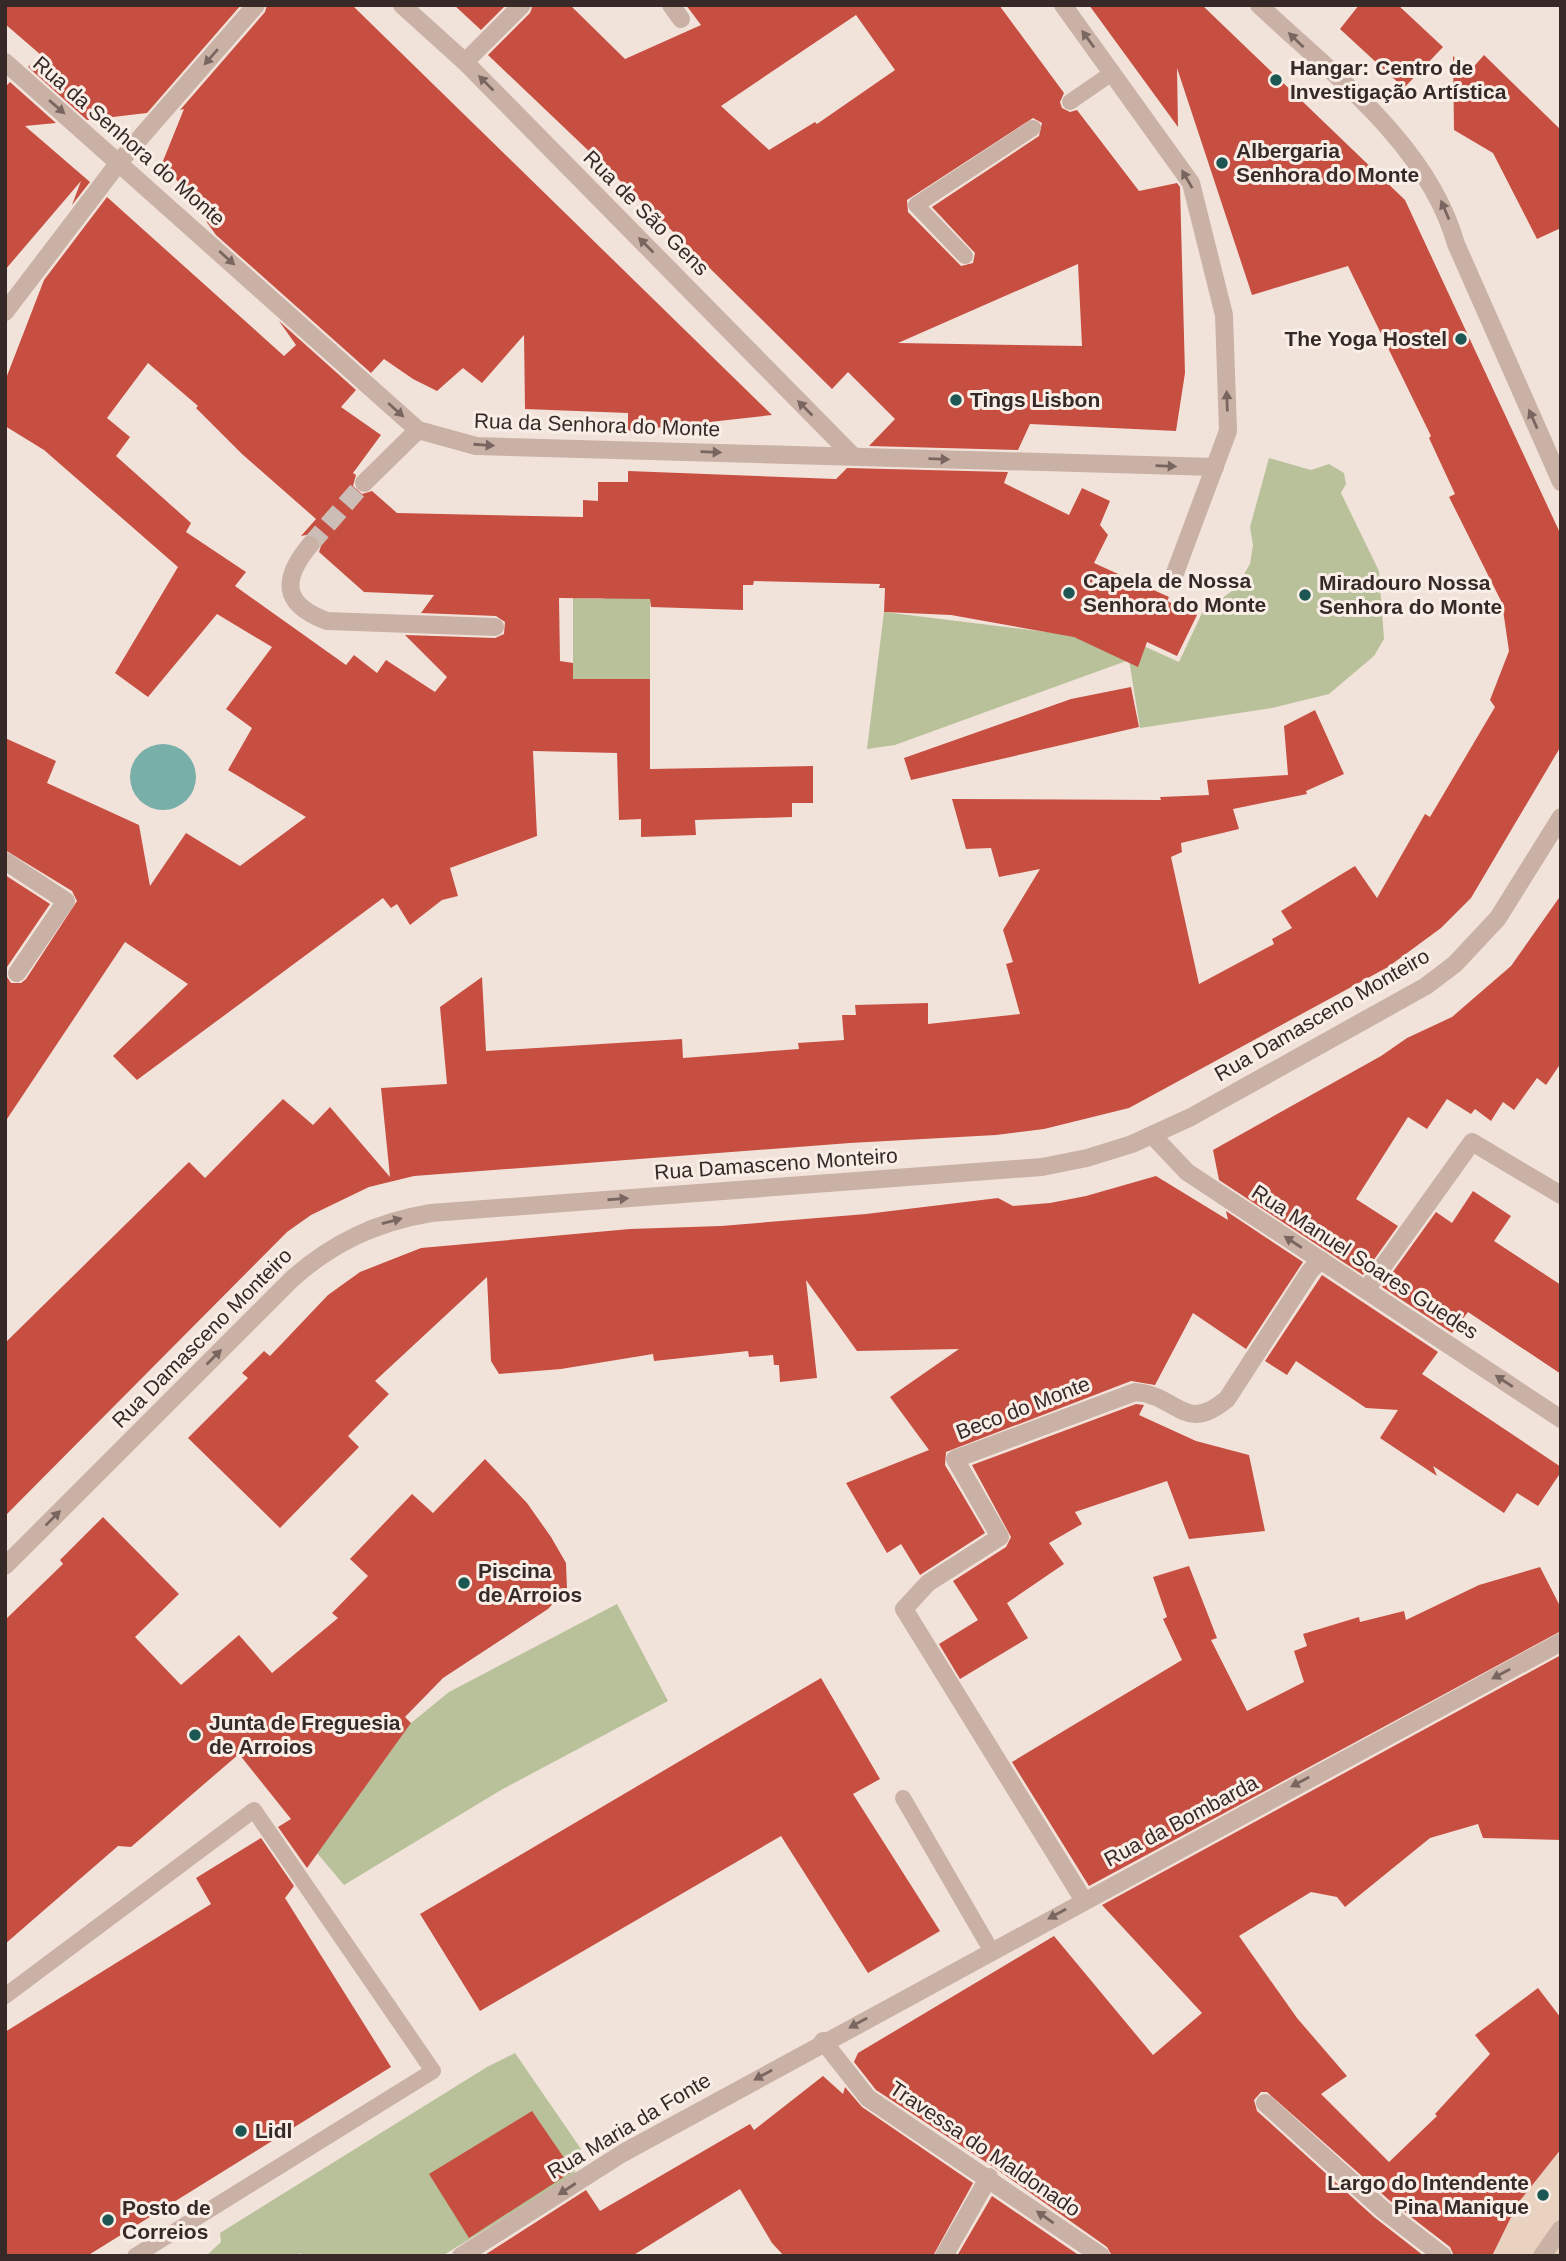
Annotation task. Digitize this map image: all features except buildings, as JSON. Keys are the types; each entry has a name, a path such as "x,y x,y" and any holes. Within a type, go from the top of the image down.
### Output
{"street":[{"path":"5,312 120,161 256,5"},
{"name":"Rua de São Gens","path":"402,5 465,62 853,456"},
{"path":"465,62 522,5"},
{"path":"1063,5 1191,183 1224,314 1228,430 1175,573"},
{"path":"1259,5 1401,141 1432,184 1447,211 1456,244 1561,482"},
{"name":"Rua da Senhora do Monte","path":"5,62 120,161 418,430 476,446 1215,467"},
{"path":"364,483 418,430"},
{"path":"310,545 296,562 290,576 290,589 296,603 309,614 327,621 495,627"},
{"name":"Rua Damasceno Monteiro","path":"5,1566 293,1278 334,1246 382,1224 431,1213 1042,1167 1087,1158 1152,1135 1191,1117 1395,1004 1455,964 1507,905 1561,817"},
{"path":"5,862 66,901 17,973"},
{"name":"Rua Manuel Soares Guedes","path":"1152,1135 1187,1172 1561,1419"},
{"path":"1366,1290 1472,1142 1561,1195"},
{"name":"Beco do Monte","path":"1083,1899 904,1609 928,1583 1000,1536 955,1459 1135,1392 1150,1393 1195,1416 1211,1413 1227,1399 1310,1271 1321,1260"},
{"name":"Rua da Bombarda","path":"823,2041 1561,1642"},
{"name":"Travessa do Maldonado","path":"823,2041 868,2098 989,2177 1101,2256"},
{"name":"Rua Maria da Fonte","path":"461,2256 623,2153 823,2041"},
{"path":"1265,2103 1381,2209 1443,2256"},
{"path":"944,2256 989,2177"},
{"path":"1542,2256 1561,2230"}],"lane":[{"path":"1070,102 1112,74"},
{"path":"965,256 915,205 1033,128"},
{"path":"903,1798 991,1950"},
{"path":"5,1996 254,1810 433,2071 135,2256"}],"green space":[{"name":"Miradouro Nossa Senhora do Monte","path":"1269,458 1311,470 1329,464 1344,473 1346,484 1341,493 1379,571 1384,639 1374,656 1329,694 1272,708 1140,728 1129,660 895,745 867,749 884,612 1137,643 1179,662 1202,613 1236,588 1250,564 1253,545 1250,527"},
{"path":"650,581 650,679 573,679 573,598 602,599"},
{"path":"617,1604 668,1701 501,1790 344,1885 317,1853 411,1723 449,1692"},
{"path":"515,2053 581,2149 575,2164 575,2175 442,2256 302,2256 300,2253 295,2256 206,2256 221,2242 220,2233 487,2067"}],"shaded area":[{"name":"Largo do Intendente Pina Manique","path":"1561,2149 1561,2256 1492,2256 1518,2203"}],"water":[{"path":"163,744 186,754 196,777 186,800 163,810 140,800 130,777 140,754"}],"tunnel":[{"path":"310,545 364,483"}],"place":[{"name":"Hangar: Centro de Investigação Artística","path":"1276,80"},
{"name":"Albergaria Senhora do Monte","path":"1222,163"},
{"name":"The Yoga Hostel","path":"1461,339"},
{"name":"Tings Lisbon","path":"956,400"},
{"name":"Capela de Nossa Senhora do Monte","path":"1069,593"},
{"name":"Miradouro Nossa Senhora do Monte","path":"1305,595"},
{"name":"Piscina de Arroios","path":"464,1583"},
{"name":"Junta de Freguesia de Arroios","path":"195,1735"},
{"name":"Lidl","path":"241,2131"},
{"name":"Largo do Intendente Pina Manique","path":"1543,2195"},
{"name":"Posto de Correios","path":"108,2220"}]}
